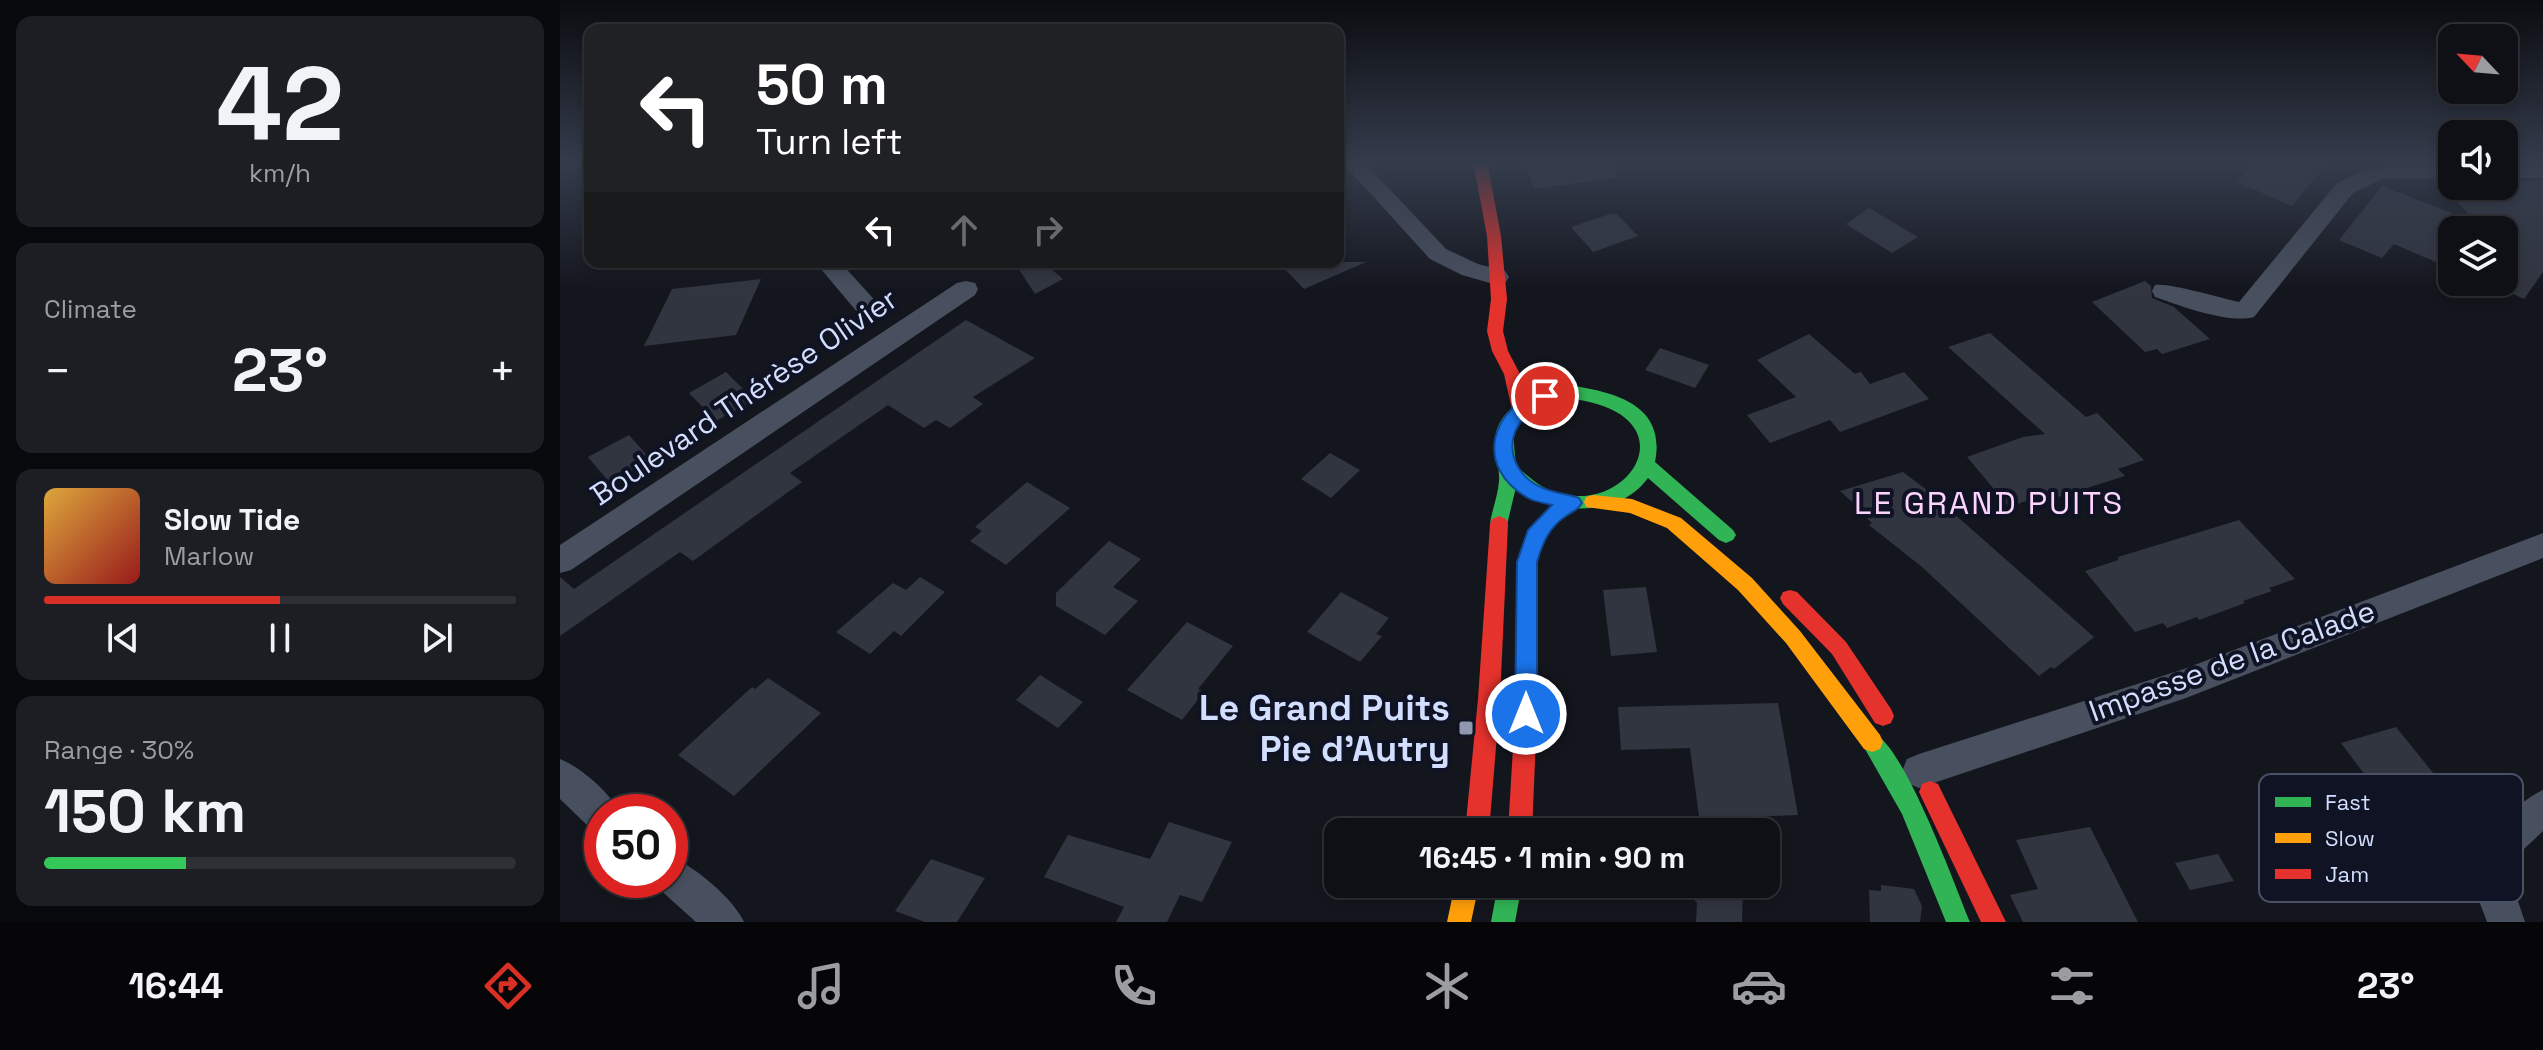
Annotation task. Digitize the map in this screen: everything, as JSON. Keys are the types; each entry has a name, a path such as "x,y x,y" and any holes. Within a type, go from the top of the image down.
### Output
{"main road":[{"path":"1488,204 1498,288 1495,331 1500,351 1512,374 1521,410"},
{"path":"1498,288 1515,339"},
{"path":"1548,375 1575,391"},
{"path":"1478,818 1496,610 1497,531 1508,470 1502,449 1506,428 1521,410 1545,396 1575,391 1608,397 1634,414 1649,438 1646,465 1635,481 1616,495 1593,502"},
{"path":"1646,465 1737,546"},
{"path":"1508,470 1534,493 1572,503 1632,506 1674,523 1745,584 1793,637 1888,764 1920,830 1958,922"},
{"path":"1521,818 1526,714 1527,562 1535,536 1556,513 1572,503"},
{"path":"1779,587 1839,648 1895,734"},
{"path":"1915,764 1994,922"},
{"path":"1459,922 1464,898"},
{"path":"1503,922 1507,898"}],"street":[{"path":"1391,204 1438,254 1498,288"},
{"path":"2164,291 2195,302 2245,311 2332,204"},
{"path":"832,268 872,313"},
{"name":"Boulevard Thérèse Olivier","path":"560,561 966,289"},
{"name":"Impasse de la Calade","path":"1915,764 2186,683 2543,545"},
{"path":"560,776 584,798"},
{"path":"2523,826 2543,807"},
{"path":"688,890 725,922"},
{"path":"2500,902 2506,922"}],"building":[{"path":"2368,204 2429,204 2452,213 2452,216 2438,216 2438,263 2394,244 2382,258 2339,240"},
{"path":"2459,204 2543,204 2543,272 2524,299 2517,296 2518,216 2470,216"},
{"path":"1869,208 1918,237 1892,253 1846,224"},
{"path":"1617,214 1638,236 1593,252 1571,227"},
{"path":"1344,262 1366,262 1304,289 1284,268 1344,268"},
{"path":"1018,268 1050,268 1063,279 1035,294"},
{"path":"761,279 736,335 644,346 672,289"},
{"path":"2145,281 2151,286 2152,298 2174,307 2210,339 2162,354 2157,349 2145,352 2092,302"},
{"path":"966,320 1035,358 973,397 983,404 950,428 936,420 924,428 888,405 790,473 802,482 693,561 680,552 560,636 560,577 574,589"},
{"path":"1990,333 2086,417 2097,413 2144,460 2118,469 2125,476 2039,503 2035,498 2009,507 1967,457 2023,437 2045,434 1948,347"},
{"path":"1809,334 1855,374 1861,372 1870,384 1904,372 1929,399 1840,432 1830,420 1770,443 1747,415 1796,397 1757,360"},
{"path":"1660,348 1709,365 1695,388 1645,370"},
{"path":"726,372 754,400 716,421 689,393"},
{"path":"629,435 651,460 610,483 588,457"},
{"path":"1330,453 1360,470 1331,498 1301,479"},
{"path":"1903,472 2094,637 2054,669 2051,667 2039,676 1922,567 1869,525 1872,523 1862,511 1840,491"},
{"path":"1027,482 1070,508 1006,565 970,541 982,531 975,527"},
{"path":"2239,520 2295,579 2269,588 2272,591 2243,601 2245,603 2199,620 2197,617 2167,628 2163,623 2135,632 2085,571 2118,560 2118,557"},
{"path":"1109,541 1141,559 1113,587 1138,601 1105,635 1056,606 1056,593"},
{"path":"920,577 945,592 901,636 894,631 870,654 836,632 893,583 906,590"},
{"path":"1646,587 1657,652 1611,656 1603,590"},
{"path":"1341,592 1389,618 1376,634 1382,636 1360,662 1307,632"},
{"path":"1187,622 1233,646 1198,689 1204,692 1182,720 1127,690"},
{"path":"1040,675 1083,702 1058,728 1016,700"},
{"path":"768,678 821,713 734,796 678,755 752,687 755,689"},
{"path":"1778,703 1798,815 1699,818 1690,748 1621,750 1618,707"},
{"path":"2396,727 2434,774 2364,774 2341,743"},
{"path":"1169,822 1232,842 1202,902 1180,895 1167,922 1116,922 1124,907 1044,877 1068,835 1150,859"},
{"path":"2090,827 2138,922 2023,922 2010,895 2038,889 2016,840"},
{"path":"2218,854 2234,881 2190,890 2175,863"},
{"path":"931,859 985,878 957,922 925,922 895,911"},
{"path":"1881,885 1914,889 1922,906 1920,922 1870,922 1869,890 1881,891"},
{"path":"1692,898 1743,898 1742,922 1696,922 1697,903"}],"traffic: fast":[{"path":"1499,524 1508,481 1504,434 1524,407 1547,396 1574,393 1601,396 1625,406 1642,422 1650,443 1645,467 1633,483 1616,494 1587,501 1550,498 1530,488 1508,470"},
{"path":"1646,465 1726,535"},
{"path":"1872,742 1910,806 1958,922"},
{"path":"1503,922 1507,898"}],"traffic: slow":[{"path":"1593,502 1632,506 1674,523 1745,584 1793,637 1872,742"},
{"path":"1459,922 1464,898"}],"traffic: jam":[{"path":"1488,204 1499,299 1495,331 1500,351 1512,374 1521,410"},
{"path":"1521,818 1526,714 1527,562 1535,536 1556,513 1572,503"},
{"path":"1478,818 1499,524"},
{"path":"1790,598 1839,648 1883,716"},
{"path":"1930,792 1994,922"}],"place":[{"name":"Le Grand Puits Pie d'Autry","path":"1466,728"}],"district":[{"name":"LE GRAND PUITS","path":"1989,503"}],"route":[{"path":"1526,714 1527,562 1535,536 1556,513 1572,503 1534,493 1508,470 1502,449 1506,428 1521,410 1545,396"}]}
